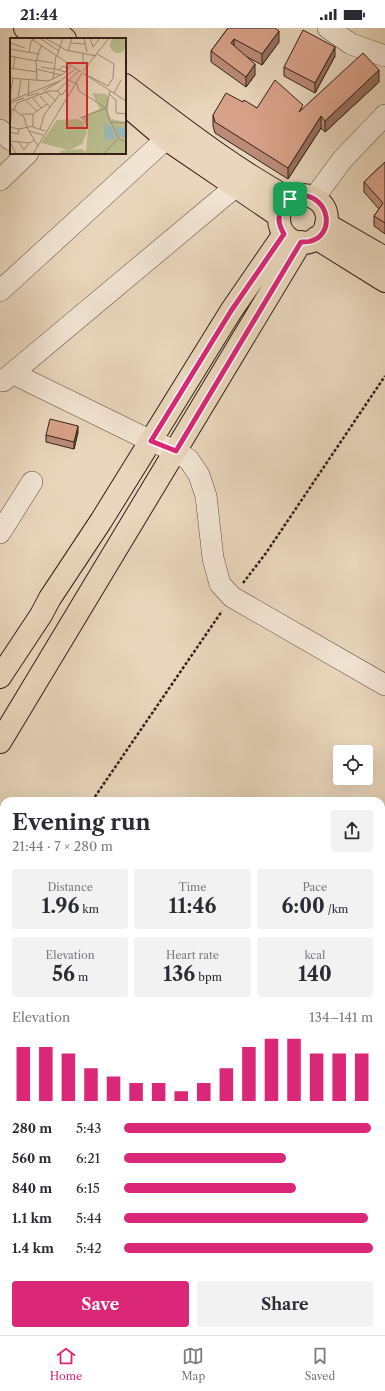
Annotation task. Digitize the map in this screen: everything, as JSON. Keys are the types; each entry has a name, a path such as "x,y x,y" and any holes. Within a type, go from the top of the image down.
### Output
{"main road":[{"path":"26,28 40,38"},
{"path":"50,28 64,38"},
{"path":"126,85 262,184 299,226 385,258"},
{"path":"126,105 166,139 235,187 385,281"},
{"path":"0,742 176,451 299,226 303,195 314,198"},
{"path":"0,677 101,521 231,311 299,226"}],"street":[{"path":"328,28 351,44 385,56"},
{"path":"314,198 342,160 385,115"},
{"path":"0,130 10,139"},
{"path":"0,291 166,139"},
{"path":"0,180 25,154"},
{"path":"5,379 235,187"},
{"path":"5,379 18,376 151,441 176,451 189,460 199,475 206,496 213,558 220,584 232,597 385,685"},
{"path":"0,533 32,482"}],"building":[{"path":"228,28 275,28 279,31 262,54 234,39 231,43 255,64 246,77 211,51"},
{"path":"303,30 335,47 315,83 284,67"},
{"path":"363,53 379,70 325,121 321,116 288,168 215,122 213,115 226,93 243,102 244,100 257,108 275,80 303,105 299,112"},
{"path":"385,162 385,223 374,216 383,203 364,182"},
{"path":"50,419 78,426 74,442 46,435"}],"route":[{"path":"303,195 314,198 320,202 325,211 326,224 324,229 321,234 311,241 301,242 176,451 151,441 231,311 284,234 280,228 279,216 281,210 290,199 303,195"}]}
